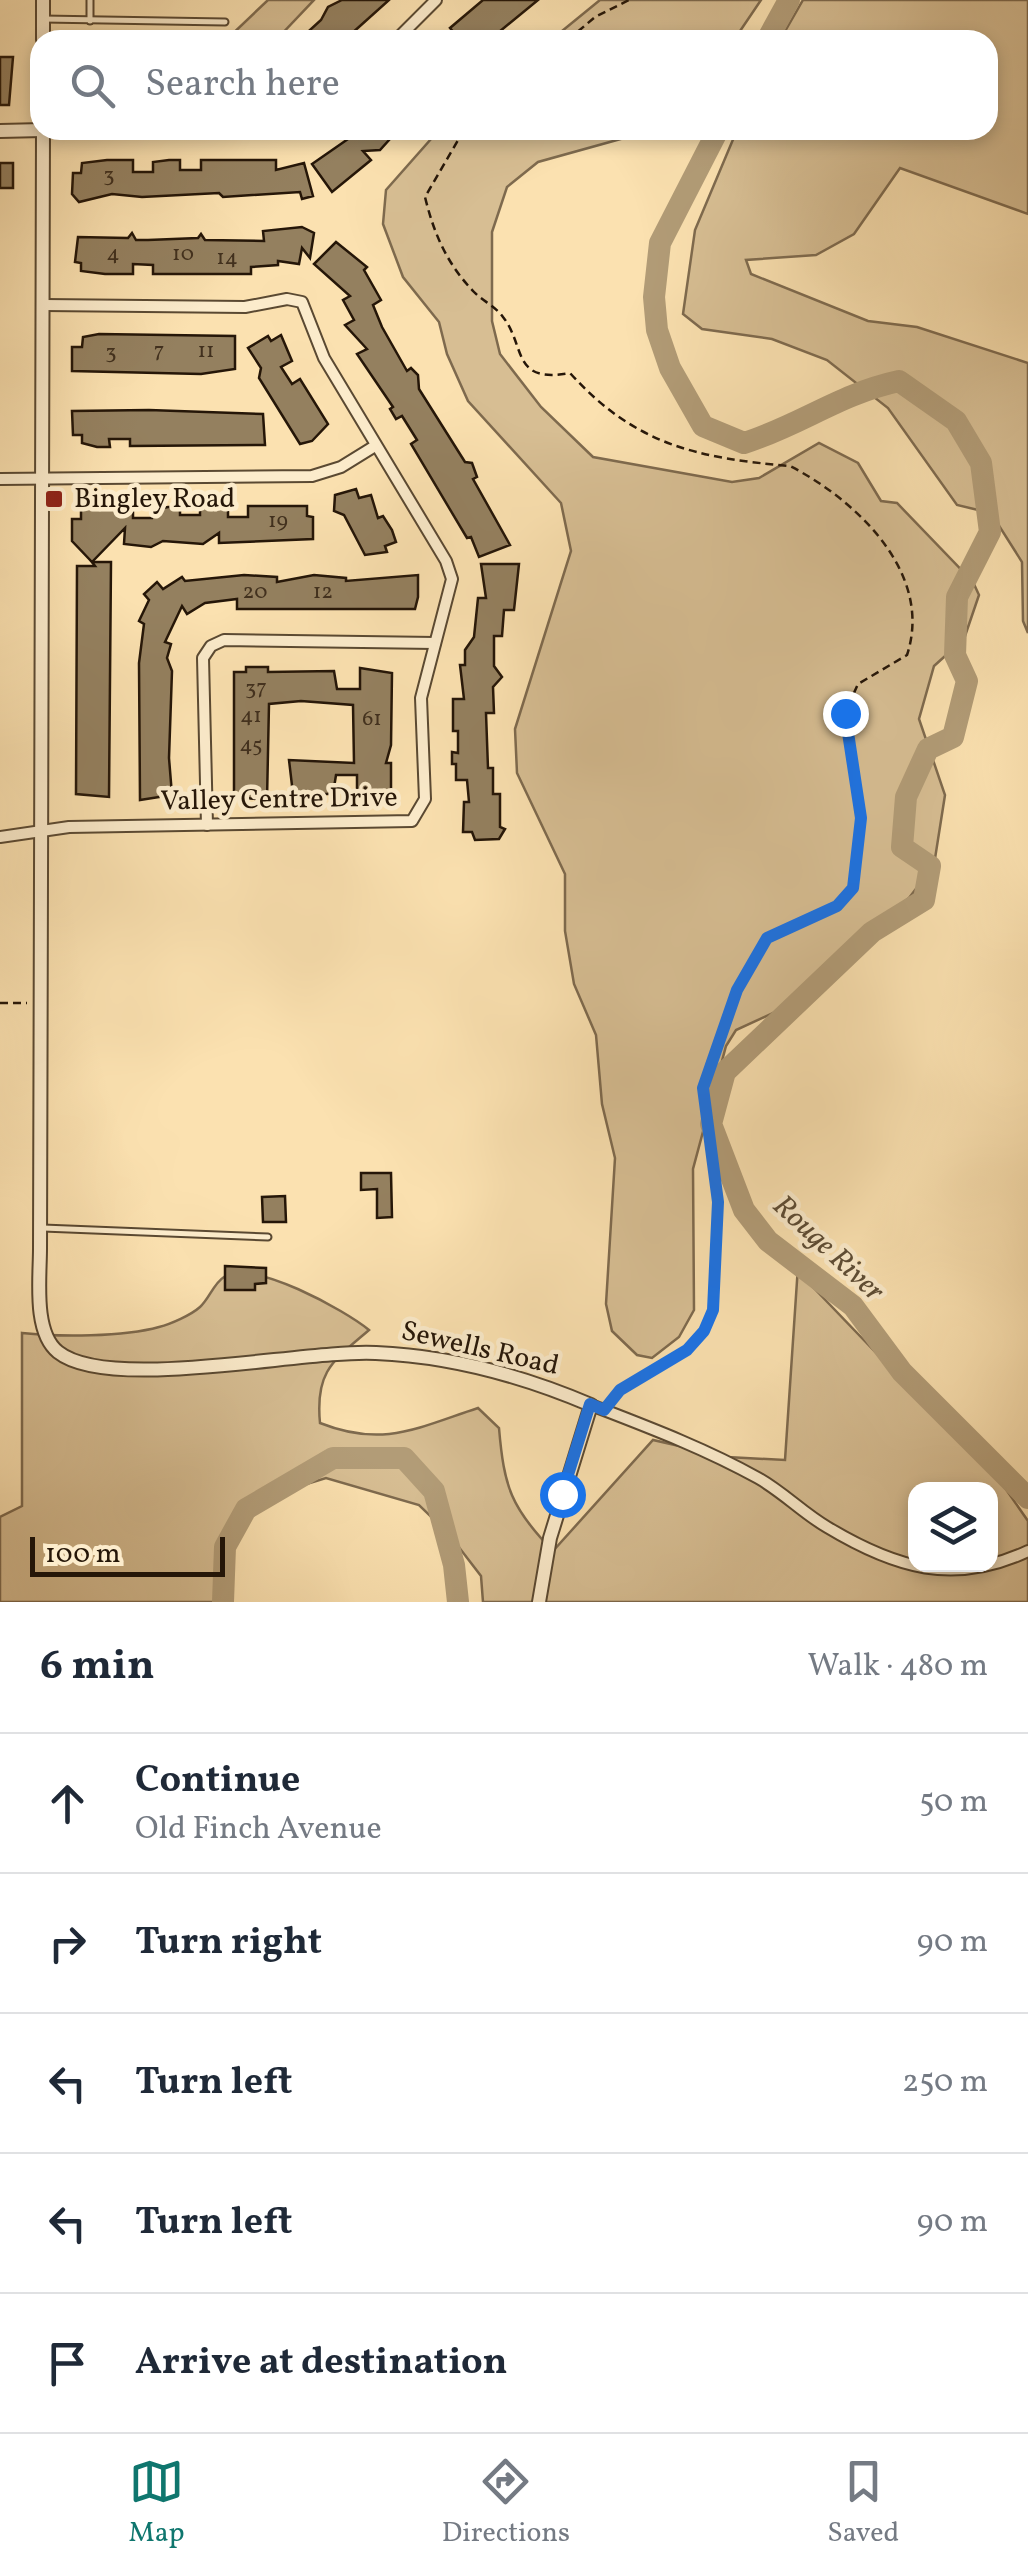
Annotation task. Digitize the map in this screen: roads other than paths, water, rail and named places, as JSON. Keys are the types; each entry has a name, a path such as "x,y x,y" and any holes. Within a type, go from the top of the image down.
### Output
{"street":[{"path":"43,0 43,30"},
{"path":"406,30 436,0"},
{"path":"0,131 30,130"},
{"path":"40,1228 43,140"},
{"name":"Valley Centre Drive","path":"0,837 68,826 412,821 426,799 421,698 451,588 450,569 324,358 309,310 298,300 245,307 44,305"},
{"path":"0,478 312,476 341,467 375,446"},
{"path":"207,825 204,658 211,646 224,640 435,644"},
{"name":"Sewells Road","path":"40,1228 40,1308 48,1341 59,1354 84,1364 231,1366 303,1354 380,1353 519,1377 687,1442 762,1480 826,1527 884,1556 934,1572 982,1569 1028,1550"},
{"path":"539,1602 554,1523 597,1407"}],"lane":[{"path":"90,0 90,21"},
{"path":"43,19 226,22"},
{"path":"40,1228 268,1237"}],"waterway":[{"name":"Rouge River","path":"772,30 789,0"},
{"name":"Rouge River","path":"713,140 660,243 654,297 657,330 670,368 703,426 744,443 857,394 899,381 956,421 981,463 990,532 957,597 955,655 967,681 953,737 928,749 906,797 902,847 930,866 924,900 872,932 725,1072 711,1124 744,1210 768,1241 853,1306 902,1372 1028,1498"},
{"name":"Rouge River","path":"223,1602 225,1547 246,1509 333,1458 404,1458 434,1491 454,1565 458,1602"}],"place":[{"name":"Bingley Road","path":"54,499"}]}
